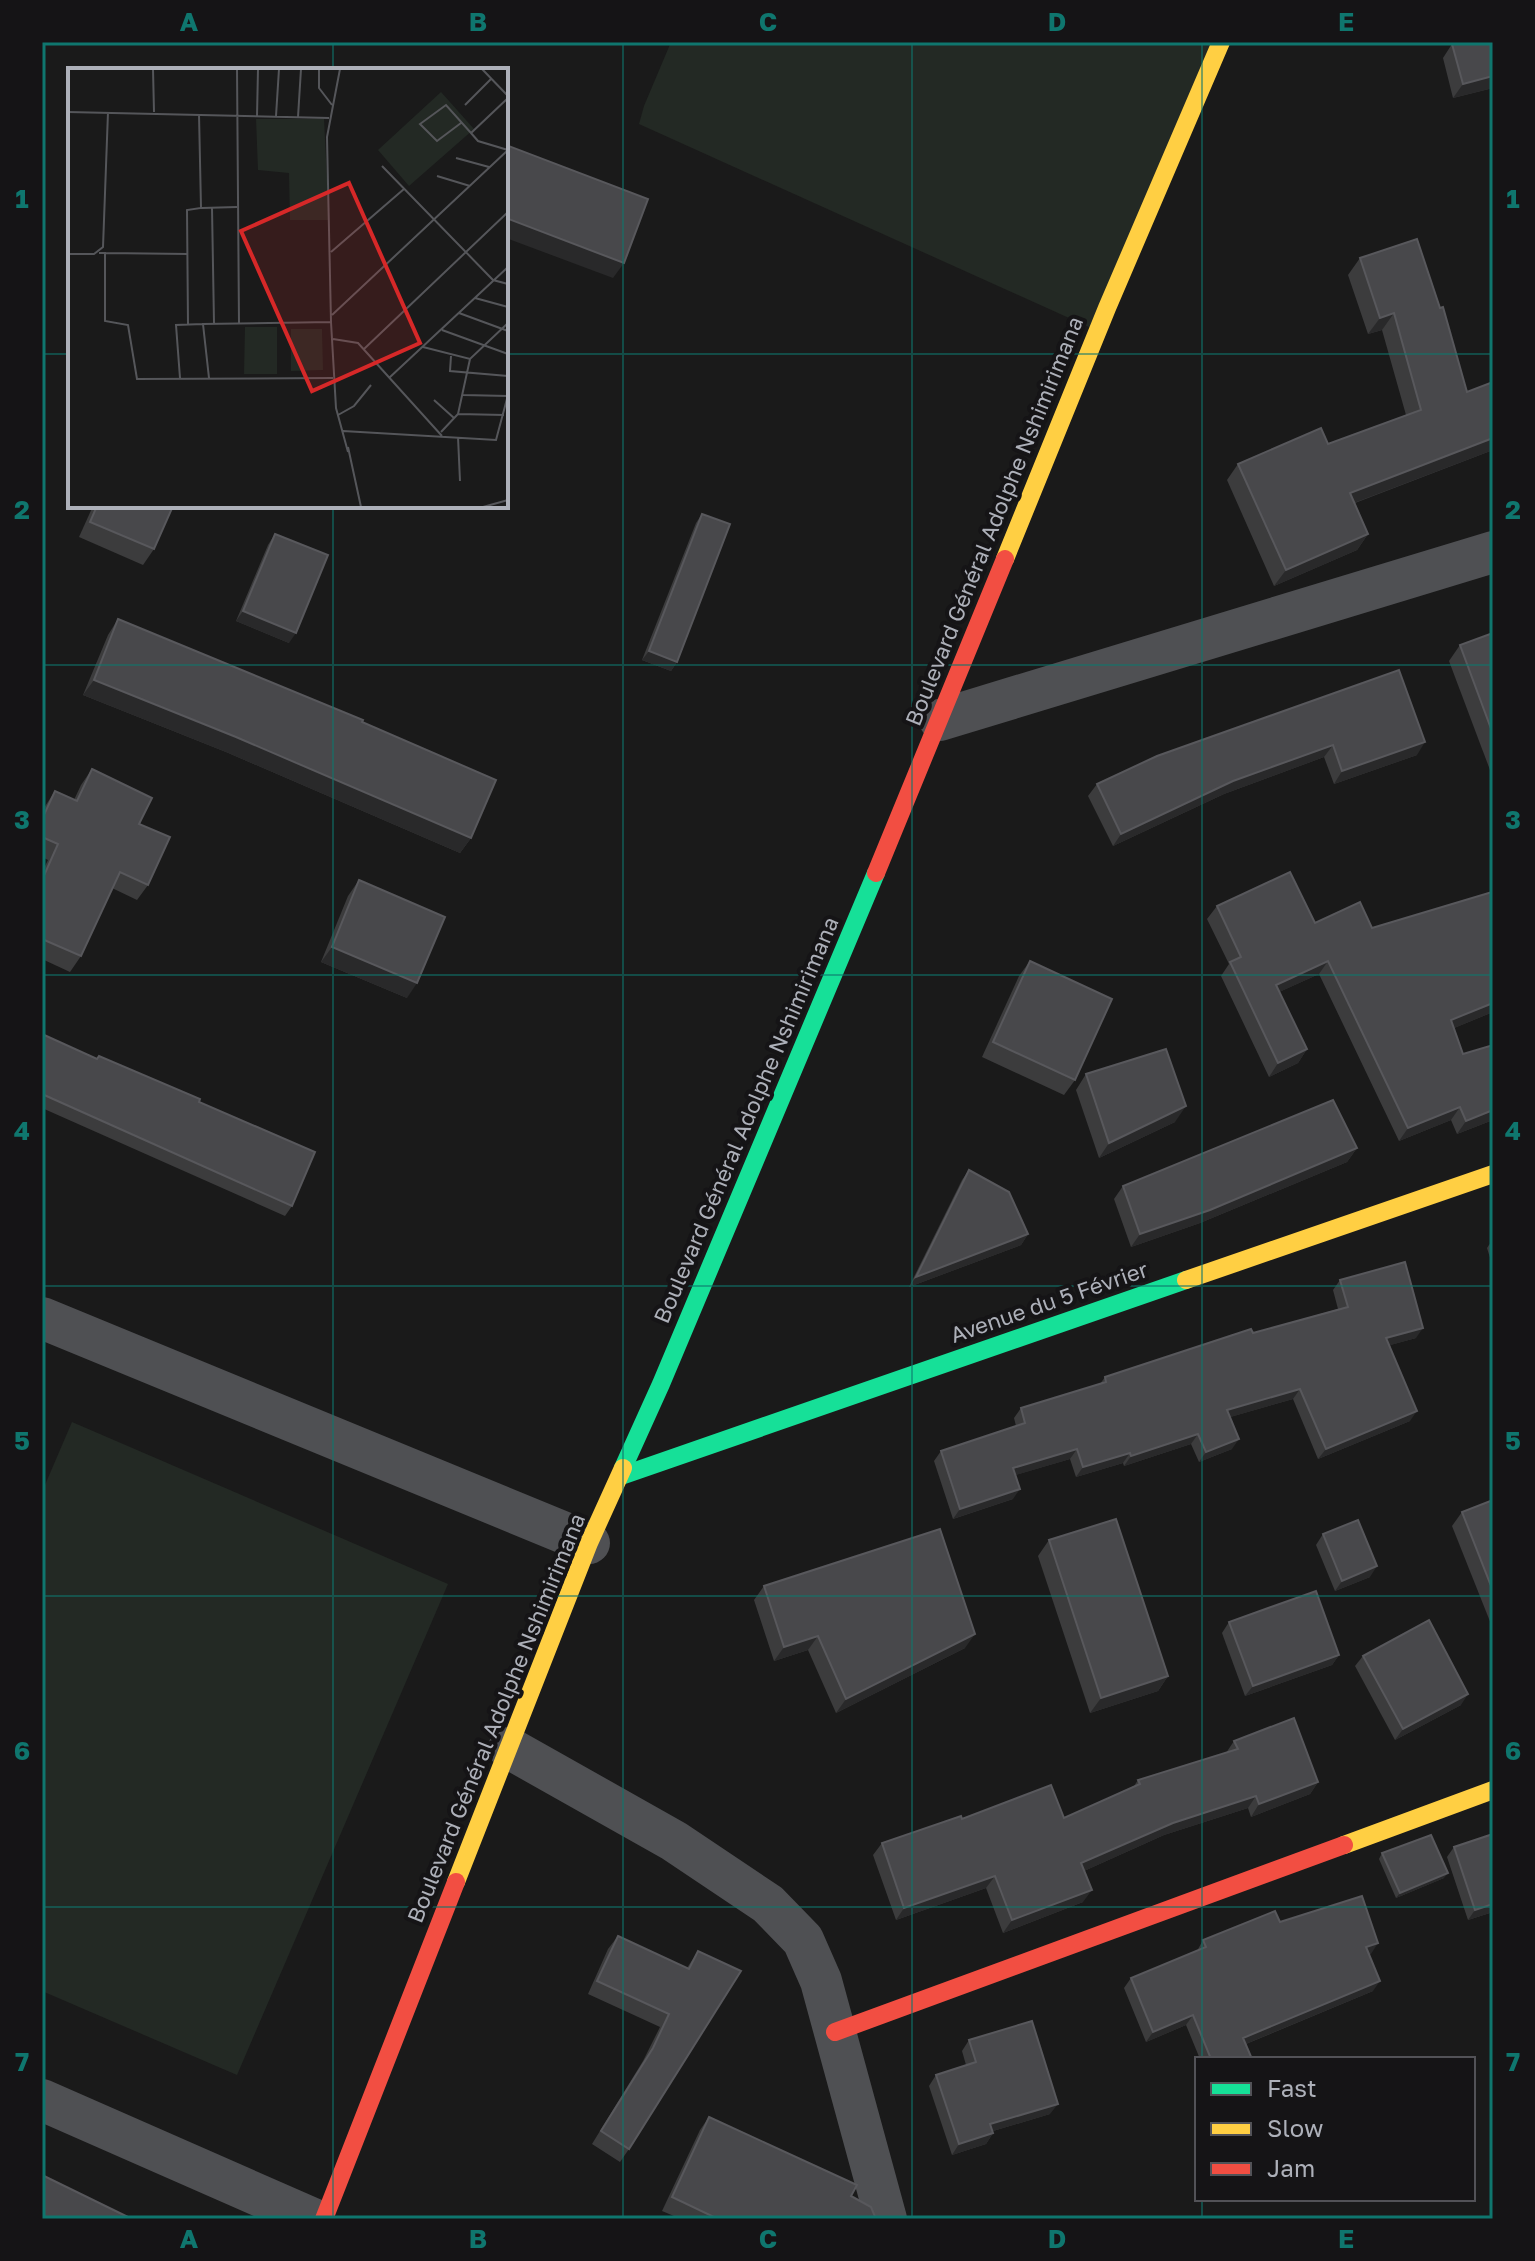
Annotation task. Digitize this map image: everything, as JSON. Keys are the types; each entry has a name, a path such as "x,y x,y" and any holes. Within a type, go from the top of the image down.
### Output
{"main road":[{"name":"Boulevard Général Adolphe Nshimirimana","path":"324,2219 589,1543 621,1476 940,720 1107,308 1221,42"},
{"name":"Avenue du 5 Février","path":"621,1476 1493,1174"},
{"path":"835,2032 1493,1790"}],"street":[{"path":"940,720 1493,552"},
{"path":"42,1318 589,1543"},
{"path":"509,1748 674,1841 768,1904 803,1940 821,1981 886,2219"},
{"path":"42,2100 313,2219"}],"shaded area":[{"path":"671,42 1218,42 1100,332 639,124"},
{"path":"72,1422 448,1584 237,2075 42,1991 42,1492"}],"building":[{"path":"1493,42 1493,76 1463,84 1452,44"},
{"path":"508,146 648,199 624,263 508,219"},
{"path":"1417,239 1440,308 1443,307 1467,392 1493,382 1493,438 1350,493 1368,534 1286,570 1238,464 1321,428 1328,444 1421,410 1394,313 1380,318 1360,258"},
{"path":"96,508 172,508 154,549 90,522"},
{"path":"702,514 730,524 677,662 649,651"},
{"path":"275,534 328,555 296,633 243,611"},
{"path":"118,619 363,720 496,780 471,838 94,680"},
{"path":"1493,633 1493,734 1460,645"},
{"path":"1399,670 1425,742 1342,771 1333,745 1233,781 1121,834 1097,784 1157,756"},
{"path":"92,769 152,798 139,824 170,837 148,885 120,872 81,956 42,939 42,880 58,844 42,837 42,819 55,791 77,801"},
{"path":"1290,872 1315,923 1360,902 1372,928 1492,892 1493,1003 1451,1020 1463,1054 1493,1045 1493,1110 1466,1121 1460,1107 1408,1128 1328,961 1276,985 1307,1049 1278,1063 1230,962 1241,957 1217,906"},
{"path":"359,880 445,917 417,983 332,947"},
{"path":"1030,961 1112,999 1075,1080 993,1042"},
{"path":"42,1034 200,1099 199,1102 315,1152 292,1206 42,1094"},
{"path":"1166,1049 1186,1106 1109,1143 1086,1074"},
{"path":"1333,1100 1357,1148 1210,1210 1140,1234 1123,1186"},
{"path":"969,1170 1009,1192 1028,1234 916,1277"},
{"path":"1405,1262 1423,1328 1386,1338 1417,1411 1326,1449 1300,1389 1227,1410 1239,1439 1206,1452 1198,1434 1131,1456 1130,1453 1083,1467 1077,1449 1013,1468 1020,1489 960,1509 941,1451 1025,1423 1021,1408 1106,1382 1105,1377 1251,1329 1253,1333 1348,1307 1340,1280"},
{"path":"1493,1500 1493,1591 1462,1512"},
{"path":"1116,1519 1168,1676 1101,1698 1049,1540"},
{"path":"1358,1520 1377,1566 1342,1581 1323,1534"},
{"path":"940,1529 975,1634 846,1699 818,1636 784,1647 764,1586"},
{"path":"1316,1591 1339,1655 1253,1686 1229,1622"},
{"path":"1429,1620 1468,1694 1403,1729 1363,1656"},
{"path":"1294,1718 1318,1782 1259,1804 1256,1796 1173,1823 1081,1863 1092,1890 1012,1920 995,1876 904,1908 882,1843 961,1816 962,1819 1051,1785 1064,1818 1140,1784 1138,1780 1238,1749 1234,1741"},
{"path":"1493,1834 1493,1904 1475,1910 1454,1847"},
{"path":"1431,1835 1448,1873 1400,1893 1382,1853"},
{"path":"1362,1896 1378,1943 1366,1947 1380,1981 1243,2038 1251,2057 1210,2057 1193,2015 1153,2032 1131,1978 1206,1947 1203,1940 1275,1911 1280,1922"},
{"path":"618,1936 689,1969 698,1951 741,1971 629,2149 601,2131 653,2048 669,2014 597,1981"},
{"path":"1032,2021 1058,2104 990,2124 993,2133 959,2144 936,2075 976,2062 969,2040"},
{"path":"709,2117 857,2185 851,2196 871,2207 876,2219 718,2219 672,2197"},
{"path":"42,2175 132,2219 42,2219"}],"traffic: fast":[{"path":"623,1468 876,873"},
{"path":"621,1476 1186,1280"}],"traffic: slow":[{"path":"1005,559 1107,308 1221,42"},
{"path":"1186,1280 1493,1174"},
{"path":"456,1882 589,1543 623,1468"},
{"path":"1344,1845 1493,1790"}],"traffic: jam":[{"path":"876,873 1005,559"},
{"path":"835,2032 1344,1845"},
{"path":"324,2219 456,1882"}]}
